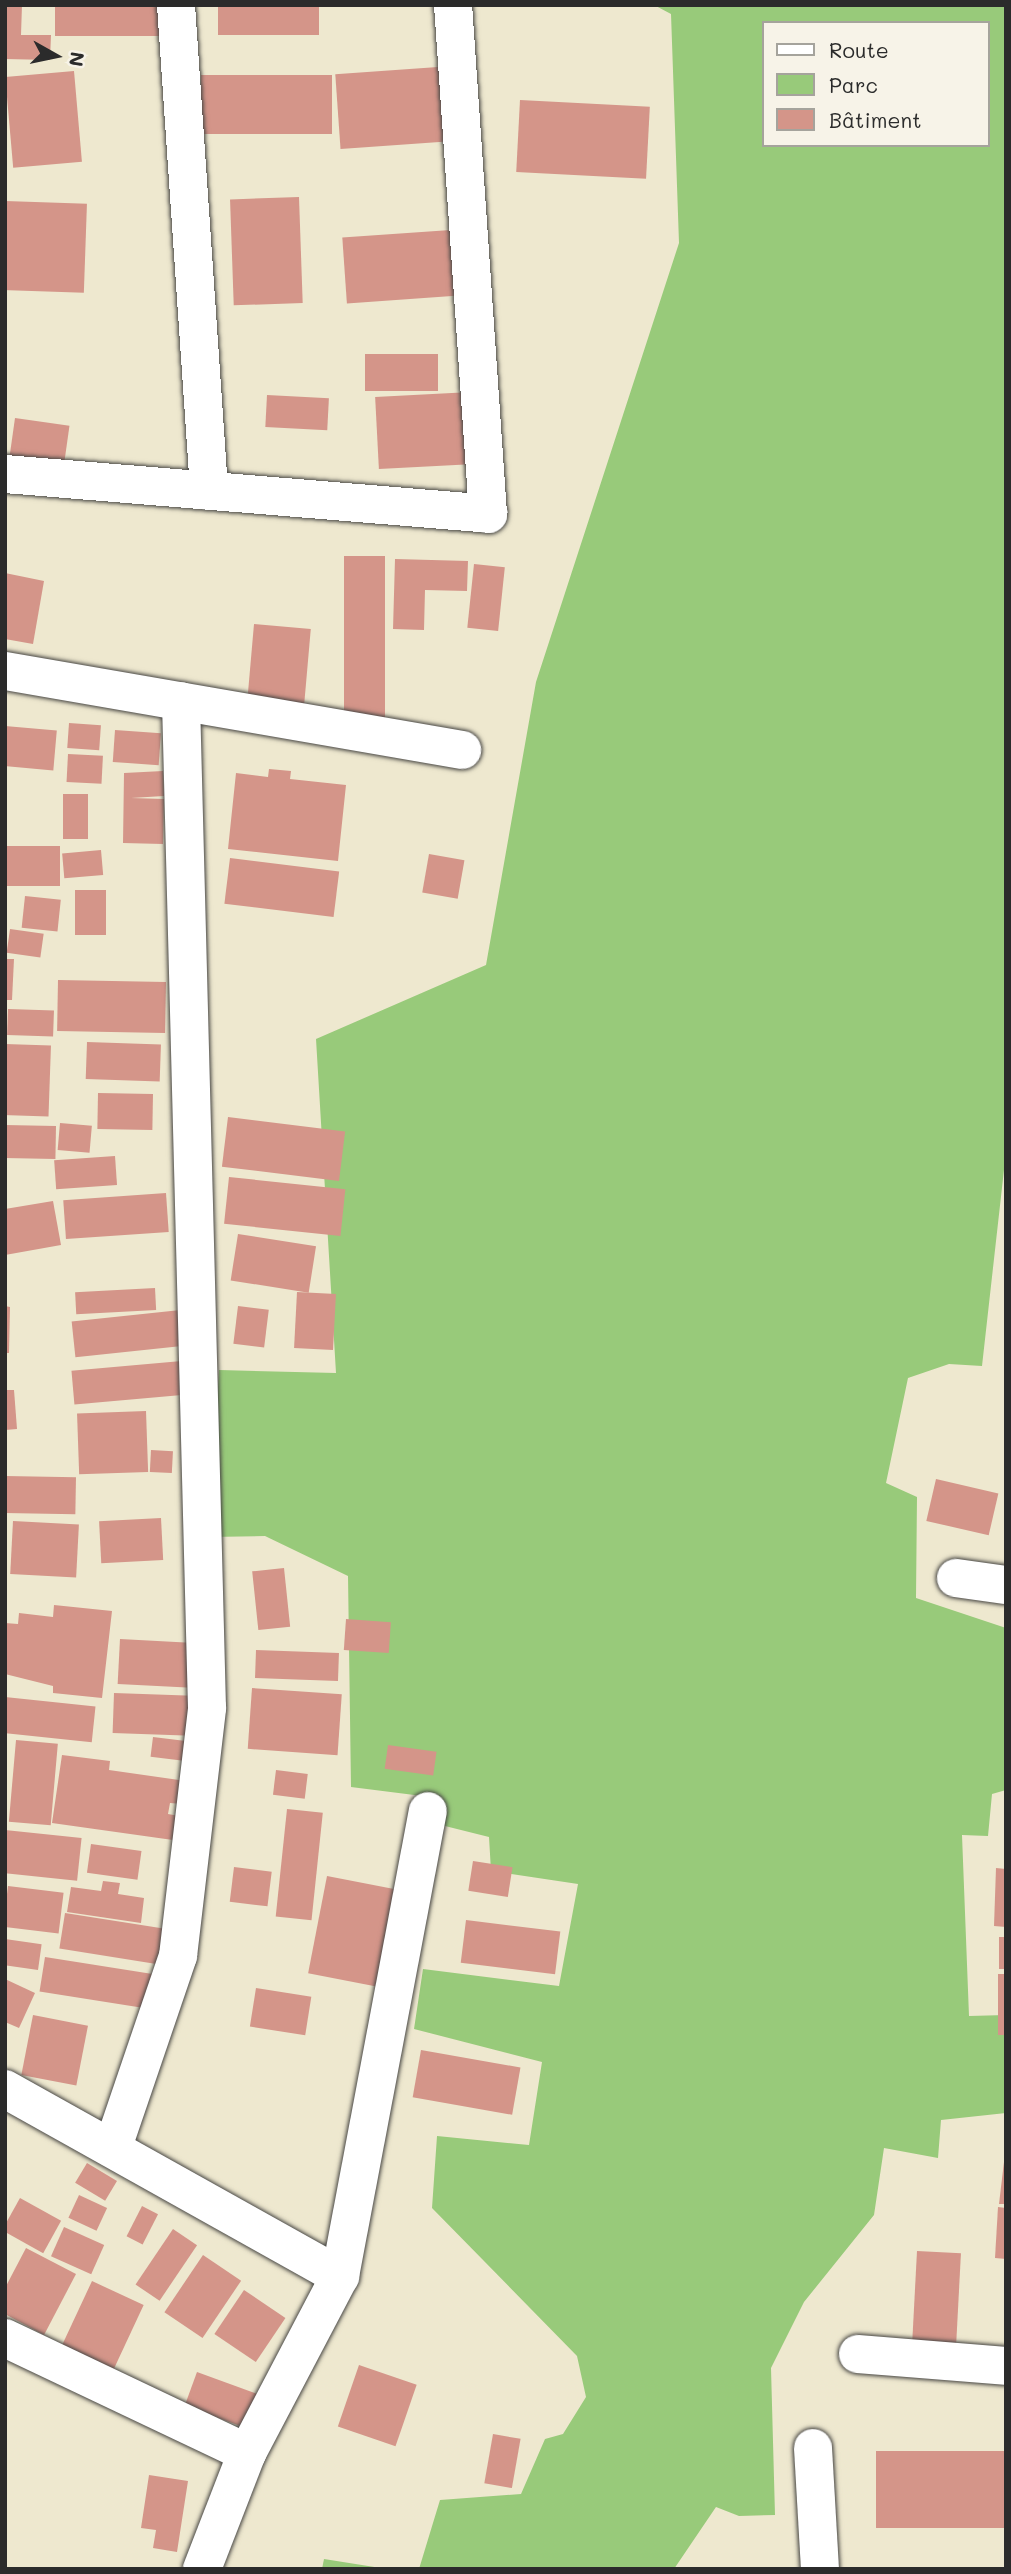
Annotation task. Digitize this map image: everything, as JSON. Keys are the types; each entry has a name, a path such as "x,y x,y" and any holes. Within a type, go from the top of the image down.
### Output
{"street":[{"path":"176,5 209,491"},
{"path":"5,474 488,514 453,5"},
{"path":"5,671 462,750"},
{"path":"114,2144 178,1956 207,1708 181,701"},
{"path":"956,1578 1006,1584"},
{"path":"202,2569 247,2453 340,2276 428,1811"},
{"path":"5,2089 114,2144 340,2276"},
{"path":"5,2338 247,2453"},
{"path":"858,2354 1006,2366"},
{"path":"813,2448 820,2569"}],"green space":[{"path":"654,5 1006,5 1006,1152 982,1366 949,1364 908,1378 886,1483 917,1497 916,1598 1006,1628 1006,1790 992,1794 988,1836 962,1835 969,2016 1006,2015 1006,2113 941,2120 938,2158 884,2148 874,2215 804,2302 771,2368 775,2515 739,2516 716,2507 674,2569 419,2569 440,2500 521,2494 545,2439 563,2434 586,2397 577,2356 432,2208 437,2136 529,2145 542,2062 414,2029 423,1969 559,1986 578,1884 491,1871 489,1837 441,1825 438,1798 351,1787 348,1576 265,1536 209,1537 219,1370 336,1373 316,1039 486,965 536,682 679,243 671,14"},
{"path":"324,2559 387,2569 322,2569"}],"building":[{"path":"5,5 22,5 21,35 51,35 50,60 5,59"},
{"path":"55,5 170,5 170,36 55,36"},
{"path":"218,5 319,5 319,35 218,35"},
{"path":"452,66 457,141 341,149 335,74"},
{"path":"74,71 82,162 13,168 5,77"},
{"path":"201,75 332,75 332,134 201,134"},
{"path":"520,100 650,107 646,179 516,172"},
{"path":"299,197 303,303 234,305 230,199"},
{"path":"5,201 87,204 84,293 5,290"},
{"path":"465,229 470,295 347,303 342,238"},
{"path":"365,354 438,354 438,391 365,391"},
{"path":"471,392 475,464 379,469 375,397"},
{"path":"267,395 329,398 327,430 265,427"},
{"path":"15,418 69,426 62,477 8,469"},
{"path":"344,556 385,556 385,730 344,730"},
{"path":"395,559 468,561 467,591 425,590 424,630 393,629"},
{"path":"474,564 505,567 498,631 467,628"},
{"path":"5,573 44,581 33,644 5,639"},
{"path":"254,624 311,629 302,725 246,720"},
{"path":"69,723 101,725 99,750 67,748"},
{"path":"5,726 57,731 53,770 5,766"},
{"path":"115,730 161,733 159,765 113,762"},
{"path":"68,754 103,756 101,784 67,782"},
{"path":"269,769 291,771 290,779 346,785 338,861 228,849 236,773 268,777"},
{"path":"163,771 164,796 131,798 164,799 163,844 123,843 124,773"},
{"path":"63,794 88,794 88,839 63,839"},
{"path":"6,846 60,846 60,886 6,886"},
{"path":"101,850 103,875 64,878 62,853"},
{"path":"429,854 464,860 458,899 422,892"},
{"path":"230,858 339,871 334,917 224,904"},
{"path":"75,890 106,890 106,935 75,935"},
{"path":"25,896 61,900 57,932 22,928"},
{"path":"10,929 44,934 40,957 7,953"},
{"path":"5,959 14,959 12,1000 5,1000"},
{"path":"58,980 166,982 165,1033 57,1031"},
{"path":"8,1009 54,1011 53,1037 7,1035"},
{"path":"87,1042 161,1045 160,1082 86,1079"},
{"path":"5,1044 51,1046 48,1117 5,1115"},
{"path":"98,1093 153,1094 152,1130 97,1129"},
{"path":"228,1117 345,1131 339,1181 222,1167"},
{"path":"60,1123 92,1126 90,1153 58,1150"},
{"path":"5,1125 56,1126 55,1159 5,1158"},
{"path":"115,1156 117,1185 56,1189 54,1160"},
{"path":"229,1177 345,1189 340,1236 224,1224"},
{"path":"166,1193 169,1232 66,1239 63,1200"},
{"path":"53,1201 61,1245 5,1255 5,1209"},
{"path":"238,1234 316,1246 309,1293 231,1280"},
{"path":"155,1288 156,1310 76,1314 75,1292"},
{"path":"297,1292 336,1294 333,1350 294,1348"},
{"path":"5,1306 10,1307 9,1353 5,1353"},
{"path":"238,1306 269,1310 264,1347 233,1344"},
{"path":"190,1309 194,1345 75,1357 72,1321"},
{"path":"193,1360 196,1394 74,1405 71,1371"},
{"path":"5,1390 14,1390 17,1429 5,1430"},
{"path":"146,1411 148,1472 79,1474 77,1413"},
{"path":"151,1450 173,1451 172,1473 150,1472"},
{"path":"5,1476 76,1477 75,1514 5,1513"},
{"path":"936,1479 998,1493 989,1535 926,1521"},
{"path":"161,1518 163,1560 101,1563 99,1521"},
{"path":"13,1521 79,1524 76,1577 10,1574"},
{"path":"284,1568 290,1627 258,1630 252,1571"},
{"path":"54,1605 112,1611 102,1698 53,1693 53,1686 5,1674 5,1623 18,1624 19,1613 53,1617"},
{"path":"346,1619 391,1622 389,1653 344,1650"},
{"path":"120,1639 204,1643 202,1688 118,1684"},
{"path":"256,1650 339,1653 338,1681 255,1678"},
{"path":"252,1688 342,1694 338,1755 248,1749"},
{"path":"114,1693 200,1696 199,1736 113,1733"},
{"path":"5,1697 96,1707 92,1742 5,1733"},
{"path":"153,1737 186,1741 183,1761 151,1757"},
{"path":"16,1740 58,1744 51,1825 9,1822"},
{"path":"388,1745 437,1752 433,1776 385,1769"},
{"path":"62,1755 110,1761 109,1770 186,1781 182,1804 170,1803 168,1814 190,1818 187,1842 52,1823"},
{"path":"276,1770 308,1774 305,1799 273,1795"},
{"path":"287,1809 323,1813 312,1920 276,1916"},
{"path":"5,1830 82,1838 77,1881 5,1873"},
{"path":"91,1844 142,1851 137,1880 87,1873"},
{"path":"473,1861 513,1867 508,1897 468,1891"},
{"path":"234,1867 272,1872 267,1906 230,1902"},
{"path":"996,1868 1006,1869 1006,1927 994,1926"},
{"path":"327,1876 406,1891 387,1988 308,1973"},
{"path":"103,1881 120,1883 118,1894 144,1898 141,1923 67,1912 71,1887 101,1891"},
{"path":"8,1886 64,1893 59,1934 5,1927"},
{"path":"65,1913 170,1930 164,1965 59,1949"},
{"path":"466,1920 560,1932 555,1974 461,1963"},
{"path":"999,1937 1006,1937 1006,1969 999,1969"},
{"path":"5,1939 42,1944 38,1970 5,1965"},
{"path":"45,1957 164,1976 158,2010 40,1992"},
{"path":"998,1974 1006,1974 1006,2035 998,2035"},
{"path":"5,1979 35,1993 19,2028 5,2022"},
{"path":"256,1988 311,1997 305,2035 250,2027"},
{"path":"33,2015 88,2026 76,2086 21,2075"},
{"path":"421,2050 520,2068 512,2115 413,2097"},
{"path":"1006,2145 1006,2204 999,2204"},
{"path":"87,2163 117,2181 105,2201 75,2183"},
{"path":"79,2195 107,2208 97,2231 68,2218"},
{"path":"20,2198 61,2221 43,2253 5,2232 5,2225"},
{"path":"142,2206 158,2214 143,2244 127,2236"},
{"path":"998,2207 1006,2208 1006,2259 995,2258"},
{"path":"64,2227 104,2245 91,2274 51,2256"},
{"path":"173,2229 197,2245 160,2301 136,2285"},
{"path":"26,2248 76,2274 44,2335 5,2314 5,2288"},
{"path":"917,2251 961,2253 956,2356 912,2354"},
{"path":"203,2255 241,2281 203,2338 164,2312"},
{"path":"92,2281 144,2305 113,2370 62,2346"},
{"path":"244,2290 285,2318 256,2362 214,2334"},
{"path":"359,2365 417,2385 396,2446 338,2426"},
{"path":"197,2372 264,2396 251,2430 185,2406"},
{"path":"493,2434 521,2439 512,2488 484,2483"},
{"path":"876,2451 1006,2451 1006,2528 876,2528"},
{"path":"149,2475 188,2481 177,2552 153,2548 156,2530 141,2528"}]}
